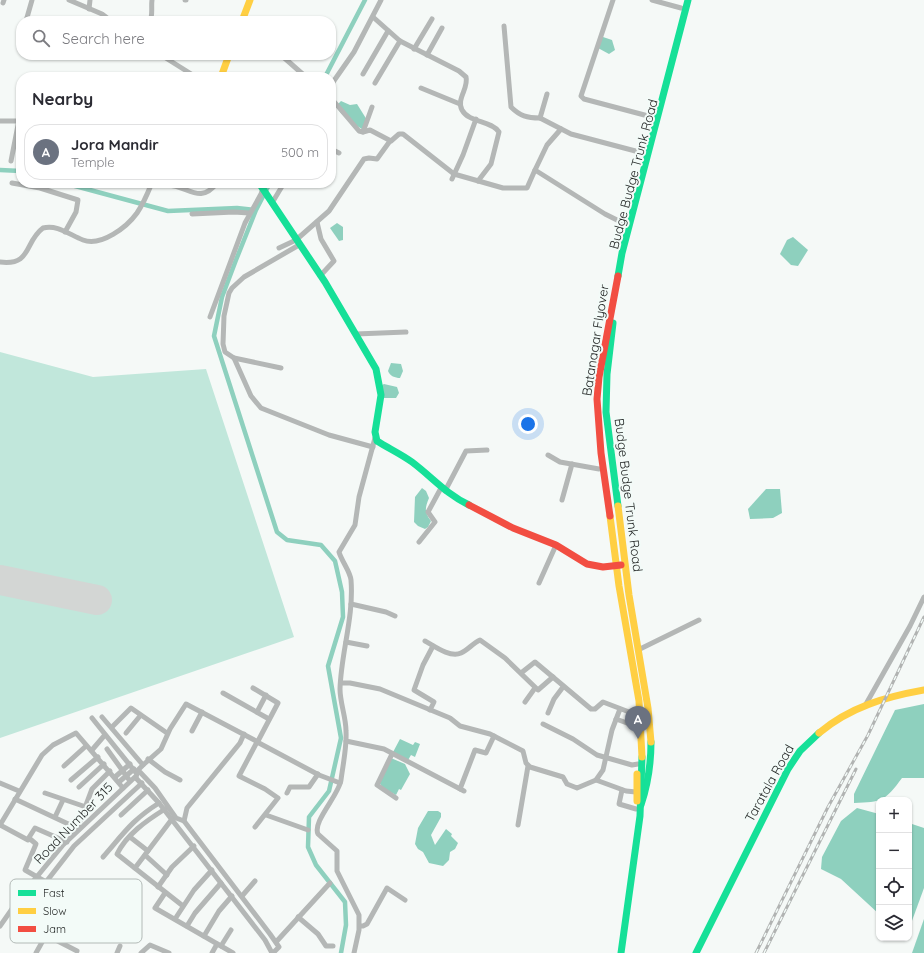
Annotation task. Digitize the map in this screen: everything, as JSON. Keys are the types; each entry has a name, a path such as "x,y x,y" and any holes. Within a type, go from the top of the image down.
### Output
{"street":[{"path":"27,16 32,0"},
{"path":"70,0 105,16"},
{"path":"89,8 90,0"},
{"path":"152,0 152,16"},
{"path":"244,16 250,0"},
{"path":"336,78 348,61 381,0"},
{"path":"614,0 582,96 584,99 652,117"},
{"path":"652,0 681,8"},
{"name":"Budge Budge Trunk Road","path":"638,806 636,792 638,764 637,715 633,682 612,566 599,469 594,425 594,389 612,279 683,0"},
{"name":"Batanagar Flyover","path":"638,806 642,783 639,701 619,586 601,453 597,399 600,369 622,253 688,0"},
{"name":"Budge Budge Trunk Road","path":"638,806 648,790 650,744 647,698 625,564 606,406 611,341 618,284 654,136 691,0"},
{"path":"373,17 400,41 459,71 466,77 466,84 460,104 464,113 494,126 499,132 491,164 478,181"},
{"path":"414,49 432,19"},
{"path":"504,26 511,107 519,115 530,118 540,118 571,134 643,153"},
{"path":"427,55 442,28"},
{"path":"363,74 388,31"},
{"path":"375,83 400,41"},
{"path":"169,60 188,72"},
{"path":"223,72 227,60"},
{"path":"287,60 301,72"},
{"path":"421,88 460,104"},
{"path":"540,118 547,94"},
{"path":"336,104 359,131 363,132 370,130 390,141"},
{"path":"363,132 372,108"},
{"path":"453,177 476,119"},
{"path":"0,121 16,121"},
{"path":"281,368 234,358 225,352 222,338 229,293 244,277 298,242 329,211 364,159 377,159 390,141 399,134 403,134 453,177 478,181 503,188 527,188 547,145 561,129"},
{"path":"11,162 16,139"},
{"path":"536,170 605,214 625,224"},
{"path":"12,183 16,184"},
{"path":"40,188 78,200 75,214 65,232"},
{"path":"0,262 11,263 22,258 35,236 43,228 51,227 87,242 97,242 114,234 125,225 141,207 148,188"},
{"path":"177,188 187,192 205,193 213,188"},
{"path":"210,317 250,213 261,194 262,188"},
{"path":"263,188 356,334 376,369 380,386 381,395 375,437 359,497 355,525 339,552 351,580 351,604 341,667 342,706 346,726 346,741 339,783 323,814 317,833 337,851 337,871 359,912 360,926 354,953"},
{"path":"271,202 281,188"},
{"path":"192,214 234,212 250,213"},
{"path":"317,222 321,239 334,261 320,276"},
{"path":"279,248 298,242"},
{"path":"356,334 406,332"},
{"path":"234,358 251,396 260,408 329,435 373,447"},
{"path":"375,437 382,445 412,462 443,489 513,528 556,545 587,564 612,566 625,564"},
{"path":"419,542 435,522 428,512 466,451 487,450"},
{"path":"548,455 560,462 599,469"},
{"path":"562,500 572,464"},
{"path":"539,583 556,545"},
{"path":"866,704 910,626 924,597"},
{"path":"351,604 386,612 394,616"},
{"path":"640,649 699,620"},
{"path":"425,641 442,650 457,654 461,653 480,640 521,673 538,690 552,677"},
{"path":"346,642 367,646"},
{"path":"430,710 434,702 414,690 423,665 433,646"},
{"path":"521,673 535,662 563,687 592,709 603,702 637,715"},
{"path":"341,683 350,683 380,689 450,718 460,726 482,730 523,751 528,766 518,824"},
{"path":"548,713 554,699 563,687"},
{"path":"254,688 278,703 239,776 278,796 277,800 266,816 255,827"},
{"path":"525,702 535,688"},
{"name":"Taratala Road","path":"696,953 753,838 796,756 812,737 827,724 866,704 891,696 924,690"},
{"path":"223,693 269,719"},
{"path":"257,712 266,695"},
{"path":"92,718 134,769 138,780 165,809 194,846 274,952 278,947 276,942 242,896 184,820 176,818 155,788 138,770 160,749 186,704 318,774 339,783"},
{"path":"113,726 132,708 140,716 168,733"},
{"path":"528,766 564,777 567,784 577,788 596,780 603,769 620,709"},
{"path":"192,731 202,712"},
{"path":"126,733 140,716"},
{"path":"102,717 143,765"},
{"path":"616,719 638,727"},
{"path":"543,724 573,739 593,753 632,765 638,764"},
{"path":"37,878 25,870 36,844 29,837 0,825 42,754 53,745 76,733 123,788"},
{"path":"184,820 187,808 240,743 244,734"},
{"path":"92,750 104,736"},
{"path":"346,741 377,747 462,790 475,750 486,753 494,736"},
{"path":"64,766 86,746"},
{"path":"107,749 130,781"},
{"path":"392,754 377,785 396,798"},
{"path":"72,780 98,757"},
{"path":"148,759 165,772 180,780"},
{"path":"79,787 104,764"},
{"path":"115,777 130,764"},
{"path":"119,782 134,769"},
{"path":"15,799 78,829 92,789 110,771"},
{"path":"286,793 290,788 309,787 318,774"},
{"path":"47,879 74,846 138,780"},
{"name":"Road Number 315","path":"37,878 78,829 130,781 138,780"},
{"path":"596,780 622,790 636,792"},
{"path":"0,783 19,791"},
{"path":"121,815 148,790"},
{"path":"622,790 619,804 638,806"},
{"path":"45,793 86,808"},
{"path":"55,817 64,800"},
{"path":"103,857 130,824 159,803"},
{"path":"617,953 638,806"},
{"path":"620,953 638,806"},
{"path":"165,809 144,822 117,854 183,906"},
{"path":"266,816 308,830"},
{"path":"135,868 172,819"},
{"path":"29,837 35,828 67,842"},
{"path":"130,837 167,875"},
{"path":"158,887 179,859 194,846"},
{"path":"175,919 183,906 212,870"},
{"path":"242,896 255,881"},
{"path":"187,926 195,913 221,883"},
{"path":"276,942 330,883"},
{"path":"360,926 366,924 387,888 405,900"},
{"path":"165,893 155,908 231,953"},
{"path":"204,936 219,911 232,896"},
{"name":"Road Number 315","path":"0,926 10,913"},
{"path":"298,917 318,934 326,946 333,946"},
{"path":"212,953 231,930"},
{"path":"36,953 42,943"},
{"path":"62,943 77,951"},
{"path":"141,953 150,945 169,953"},
{"path":"117,953 120,946"}],"shaded area":[{"path":"603,37 612,40 615,50 609,54 598,48 599,41"},
{"path":"341,101 350,105 357,104 367,120 362,129 338,110 336,106"},
{"path":"337,223 343,227 343,240 339,241 330,228"},
{"path":"793,237 808,250 798,266 791,265 780,254 787,240"},
{"path":"0,352 93,377 206,369 294,637 0,738 0,590 95,610 99,591 0,571"},
{"path":"391,363 401,364 403,371 400,378 396,378 389,373 388,371"},
{"path":"384,384 397,387 399,393 396,398 384,398 382,385"},
{"path":"422,488 426,491 429,498 426,510 431,521 425,529 418,526 414,522 415,497"},
{"path":"766,489 780,489 782,513 773,518 750,519 748,509"},
{"path":"924,704 924,778 902,778 885,797 876,797 876,801 854,803 854,794 895,710"},
{"path":"400,739 413,745 415,742 420,744 415,757 411,755 407,762 392,754"},
{"path":"391,758 405,764 410,774 401,790 399,789 396,795 383,788 378,781"},
{"path":"857,808 876,813 876,911 841,879 821,869 822,857 841,821"},
{"path":"428,811 438,811 441,813 441,817 431,835 435,845 446,829 452,834 451,836 458,843 455,849 450,852 449,860 443,866 429,863 423,852 418,849 415,844 418,828"},
{"path":"912,824 924,828 924,888 912,921"},
{"path":"924,919 924,953 912,953"}],"waterway":[{"path":"336,56 365,0"},
{"path":"328,72 334,60"},
{"path":"0,170 16,171"},
{"path":"83,188 168,211 237,208 255,210"},
{"path":"267,188 256,210 222,297 214,336 277,532 287,540 321,545 335,561 342,592 343,617 328,666 341,738 329,791 309,817 308,847 316,865 345,902 346,925 341,953"}],"runway":[{"path":"0,580 97,600"}],"railway":[{"path":"756,953 828,807 868,735 924,617"},
{"path":"764,953 856,769"}],"traffic: fast":[{"path":"618,276 622,253 688,0"},
{"path":"262,188 325,282 376,369 381,395 375,432 377,441 412,462 446,491 469,505"},
{"path":"613,323 607,374 606,412 618,506"},
{"path":"696,953 788,769 800,751 819,733"},
{"path":"641,805 649,774 651,742"},
{"path":"621,953 640,816 642,757"}],"traffic: slow":[{"path":"244,16 250,0"},
{"path":"223,72 227,60"},
{"path":"618,506 629,595 648,708 651,742"},
{"path":"610,516 619,586 639,701 642,757"},
{"path":"819,733 843,716 868,704 924,690"},
{"path":"637,774 637,801"}],"traffic: jam":[{"path":"610,516 601,453 597,399 599,377 618,276"},
{"path":"469,505 513,528 556,545 587,564 603,567 621,565"}],"place":[{"name":"Jora Mandir","path":"638,739"}]}
